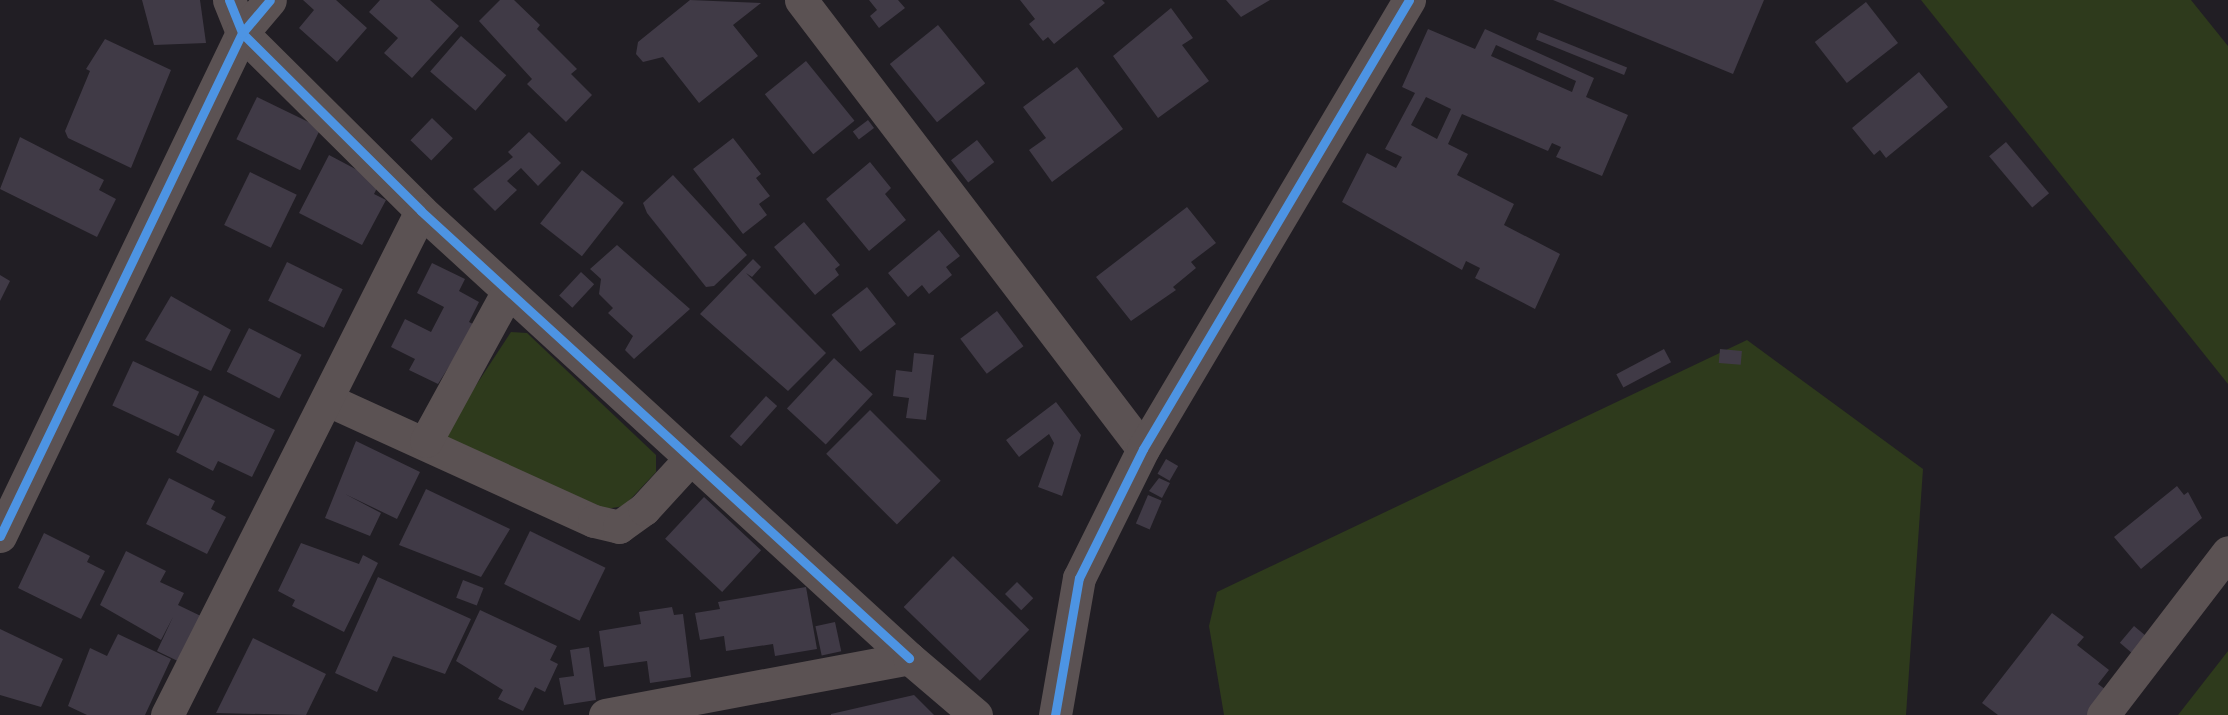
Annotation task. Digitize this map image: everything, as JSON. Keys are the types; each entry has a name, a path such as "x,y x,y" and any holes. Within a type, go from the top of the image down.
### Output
{"street":[{"path":"229,0 242,33 421,211 689,460 909,658 976,715"},
{"path":"0,536 242,33 270,0"},
{"path":"801,0 1143,448"},
{"path":"1056,715 1079,578 1143,448 1408,0"},
{"path":"167,715 328,400 421,211"},
{"path":"426,441 507,293"},
{"path":"328,400 426,441 594,521 620,527 644,509 689,460"},
{"path":"2103,715 2228,552"},
{"path":"605,715 909,658"}],"green space":[{"path":"1921,0 2191,0 2228,46 2228,384"},
{"path":"511,332 527,333 656,455 656,472 624,506 606,509 442,437"},
{"path":"1747,340 1923,469 1906,715 1224,715 1209,626 1217,592"},
{"path":"2228,651 2228,715 2178,715"}],"building":[{"path":"142,0 200,0 206,43 154,45"},
{"path":"303,0 336,0 367,28 337,62 299,28 314,10"},
{"path":"380,0 430,0 459,26 412,78 384,53 398,38 369,12"},
{"path":"500,0 514,0 540,25 537,29 577,69 571,74 592,95 566,122 527,84 532,79 479,21"},
{"path":"690,0 761,3 733,25 758,56 699,103 663,57 643,62 636,54 638,42"},
{"path":"869,0 898,0 905,8 879,28 870,16 877,10"},
{"path":"1020,0 1102,0 1105,3 1054,44 1048,37 1043,41 1029,24 1035,19"},
{"path":"1226,0 1270,0 1241,17"},
{"path":"1553,0 1764,0 1733,74"},
{"path":"1866,2 1898,43 1847,83 1815,42"},
{"path":"1171,8 1193,38 1182,45 1209,81 1158,118 1113,56"},
{"path":"938,25 985,83 937,122 890,64"},
{"path":"1428,29 1475,49 1485,29 1594,78 1586,97 1628,115 1602,176 1556,157 1561,147 1552,143 1548,151 1462,114 1448,144 1468,154 1457,175 1514,204 1504,225 1560,254 1535,309 1475,278 1480,268 1466,261 1462,270 1342,202 1367,153 1396,168 1402,157 1385,149 1415,93 1402,87","holes":["1496,45 1576,81 1572,92 1491,56","1426,97 1451,109 1437,139 1411,125"]},
{"path":"1539,32 1627,68 1624,75 1536,39"},
{"path":"461,36 506,75 475,111 430,71"},
{"path":"105,39 171,70 131,168 68,138 65,131 90,71 86,69"},
{"path":"806,61 854,121 813,154 765,94"},
{"path":"1077,67 1123,129 1052,182 1029,150 1046,138 1023,107"},
{"path":"1919,72 1948,107 1886,158 1880,150 1874,155 1852,128"},
{"path":"257,97 321,128 300,170 236,139"},
{"path":"432,118 453,138 431,160 410,140"},
{"path":"868,120 874,128 859,139 853,131"},
{"path":"529,132 561,163 538,186 521,168 507,181 517,190 495,211 473,189 513,157 508,152"},
{"path":"20,137 104,180 99,190 116,199 97,237 0,189"},
{"path":"733,138 761,174 756,178 770,196 759,204 767,215 743,234 693,169"},
{"path":"977,140 994,162 968,182 951,160"},
{"path":"2006,142 2049,193 2032,207 1989,156"},
{"path":"329,155 380,182 374,194 386,200 362,245 299,213"},
{"path":"870,162 891,188 885,194 906,220 869,251 826,199"},
{"path":"582,170 624,203 582,256 540,224"},
{"path":"250,172 297,195 271,248 224,225"},
{"path":"673,175 747,255 714,286 706,287 647,213 643,203"},
{"path":"1187,207 1216,243 1191,262 1196,268 1173,287 1176,290 1131,321 1096,277"},
{"path":"804,222 840,265 835,269 839,275 815,295 774,247"},
{"path":"939,230 960,256 946,267 952,275 929,294 922,285 908,297 888,273"},
{"path":"617,245 690,309 634,359 625,350 633,336 608,313 613,308 599,294 601,279 590,269"},
{"path":"753,259 761,267 752,277 746,273 826,353 788,391 700,314"},
{"path":"287,262 343,289 324,328 268,301"},
{"path":"432,263 465,279 459,291 479,302 469,322 475,325 438,384 409,370 415,359 391,347 405,319 431,332 444,307 417,293"},
{"path":"581,272 594,284 572,308 559,295"},
{"path":"0,275 10,281 0,301"},
{"path":"867,287 896,324 860,352 832,315"},
{"path":"171,296 231,330 211,371 145,340"},
{"path":"997,311 1023,346 987,374 960,339"},
{"path":"249,328 302,355 279,398 227,372"},
{"path":"1664,349 1671,362 1623,388 1616,374"},
{"path":"1720,349 1742,351 1741,365 1719,363"},
{"path":"914,353 934,355 926,420 906,418 909,398 893,396 896,370 912,372"},
{"path":"834,358 873,394 826,445 787,408"},
{"path":"133,361 199,392 178,436 112,405"},
{"path":"204,395 275,430 252,477 218,461 213,471 176,452"},
{"path":"766,396 777,406 741,446 730,436"},
{"path":"1056,402 1081,435 1062,496 1038,487 1054,443 1049,434 1019,457 1006,440"},
{"path":"870,410 941,481 897,525 826,454"},
{"path":"356,441 420,472 397,519 345,494 381,513 370,536 325,518"},
{"path":"1166,459 1178,466 1170,481 1158,474"},
{"path":"169,478 215,501 211,509 226,517 207,554 146,524"},
{"path":"1159,478 1170,483 1162,498 1149,491"},
{"path":"2177,486 2184,495 2188,492 2202,518 2141,569 2114,537"},
{"path":"426,489 510,529 481,577 399,545"},
{"path":"1148,495 1162,501 1150,529 1136,524"},
{"path":"704,497 761,550 722,592 665,539"},
{"path":"530,531 605,568 580,621 504,584"},
{"path":"44,533 90,556 87,562 105,571 81,619 18,588"},
{"path":"301,543 359,564 363,555 378,563 344,632 292,606 295,600 278,591"},
{"path":"126,551 166,571 160,582 184,593 178,605 207,619 186,665 157,651 173,617 161,640 100,605"},
{"path":"953,556 1029,630 980,681 904,607"},
{"path":"378,577 471,619 445,674 393,656 377,692 335,673"},
{"path":"463,580 484,588 477,606 456,598"},
{"path":"1017,582 1033,598 1021,610 1005,594"},
{"path":"806,587 817,649 775,656 773,644 726,651 724,636 700,640 695,613 720,609 718,602"},
{"path":"672,607 674,615 683,614 691,677 650,683 647,661 604,667 599,631 641,624 639,612"},
{"path":"480,610 557,646 550,660 558,664 545,692 535,687 523,711 498,699 503,690 456,661"},
{"path":"2052,613 2084,637 2077,645 2109,670 2098,684 2109,692 2091,715 1998,715 1982,703"},
{"path":"835,622 841,651 822,656 815,626"},
{"path":"2134,626 2152,641 2137,658 2120,643"},
{"path":"0,629 63,659 41,707 0,695"},
{"path":"118,634 171,659 145,715 87,715 68,706 90,648 107,656"},
{"path":"253,638 326,674 306,715 216,713"},
{"path":"589,647 596,700 564,705 559,678 574,676 570,650"},
{"path":"914,695 934,715 831,715 831,714"}],"cycle path":[{"path":"229,0 242,33 421,211 909,658"},
{"path":"0,536 242,33 270,0"},
{"path":"1055,715 1079,578 1143,449 1409,0"}]}
